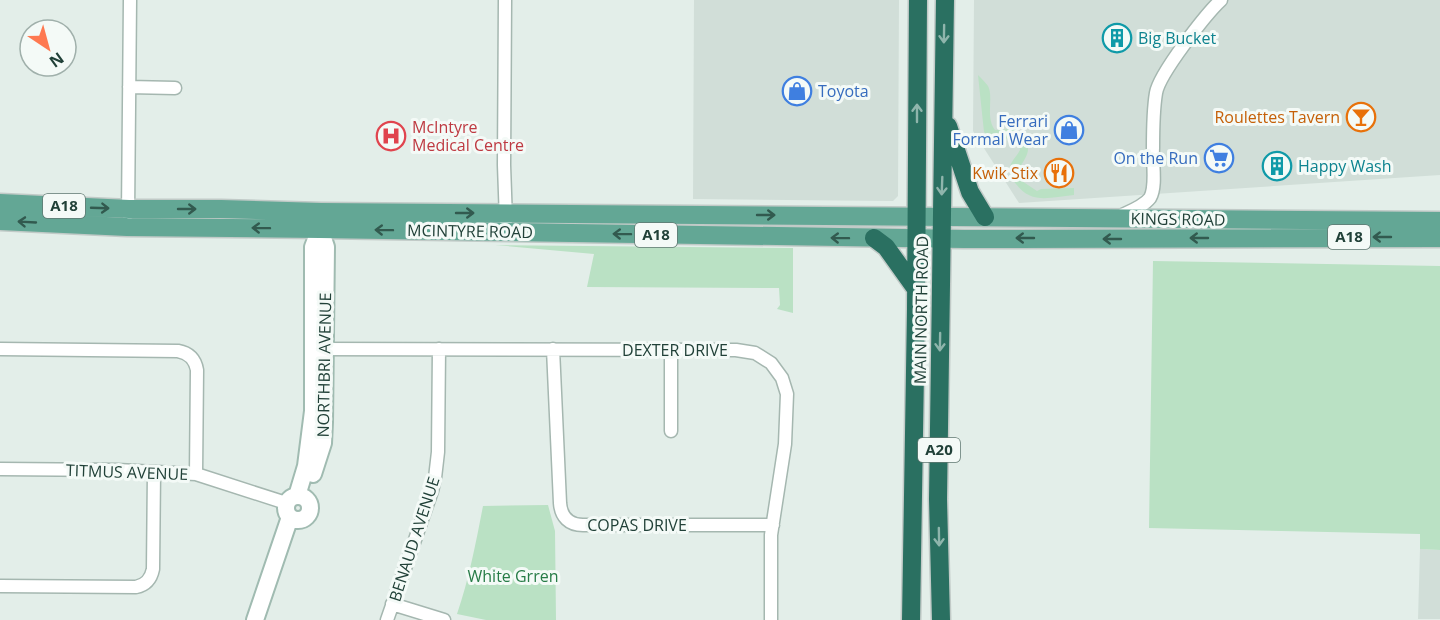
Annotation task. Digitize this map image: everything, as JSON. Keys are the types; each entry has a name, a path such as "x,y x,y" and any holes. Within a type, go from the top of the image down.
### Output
{"highway":[{"name":"MAIN NORTH ROAD","path":"911,620 918,0"},
{"name":"MAIN NORTH ROAD","path":"940,620 938,499 945,0"},
{"path":"944,113 970,192 985,217"},
{"path":"874,238 886,247 916,289"}],"main road":[{"name":"MCINTYRE ROAD","path":"0,203 129,209 221,209 320,220 506,232 941,238"},
{"path":"1403,221 1440,210"},
{"name":"MCINTYRE ROAD","path":"0,221 127,227 506,213 916,216"},
{"path":"708,214 710,226 748,236"},
{"name":"KINGS ROAD","path":"916,216 1440,221"},
{"name":"KINGS ROAD","path":"941,238 1440,238"}],"street":[{"path":"127,227 130,0"},
{"path":"505,0 506,232"},
{"path":"1115,218 1150,198 1154,185 1156,91 1178,54 1221,0"},
{"path":"129,87 175,88"},
{"name":"NORTHBRI AVENUE","path":"255,620 295,507 323,442 320,348 326,248 320,220"},
{"name":"DEXTER DRIVE","path":"320,348 746,351 765,358 778,370 785,386 786,402 785,444 771,535 771,620"},
{"path":"0,349 178,351 186,353 193,359 197,370 196,474"},
{"name":"BENAUD AVENUE","path":"387,620 435,478 438,452 439,349"},
{"name":"COPAS DRIVE","path":"553,349 560,503 561,510 571,523 583,525 773,525"},
{"path":"671,350 671,431"},
{"name":"TITMUS AVENUE","path":"0,469 117,470 196,474 295,507"},
{"path":"0,586 136,587 146,584 153,571 154,472"},
{"name":"NORTHBRI AVENUE","path":"267,620 285,567 295,507"},
{"path":"392,604 444,620"}],"shaded area":[{"path":"694,0 899,0 898,196 893,201 693,199"},
{"path":"974,0 1440,0 1440,175 1019,203 973,131"},
{"path":"1420,549 1440,550 1440,619 1418,619"}],"green space":[{"path":"978,75 990,91 992,125 995,130 1016,129 1021,133 1015,139 995,140 984,132"},
{"path":"1023,134 1028,151 1020,167 1022,181 1037,191 1074,188 1074,195 1035,197 1022,191 1016,184 1010,169 1020,150 1018,141"},
{"path":"495,245 793,248 793,313 777,309 780,305 779,288 587,287 594,254"},
{"path":"1153,261 1440,266 1440,550 1420,549 1420,534 1149,528"},
{"name":"White Grren","path":"548,505 555,531 556,620 486,620 457,614 469,574 483,506"}],"place":[{"name":"Big Bucket","path":"1117,38"},
{"name":"Toyota","path":"797,91"},
{"name":"Roulettes Tavern","path":"1361,117"},
{"name":"Ferrari Formal Wear","path":"1069,130"},
{"name":"McIntyre Medical Centre","path":"391,136"},
{"name":"On the Run","path":"1219,158"},
{"name":"Happy Wash","path":"1277,166"},
{"name":"Kwik Stix","path":"1059,173"}]}
